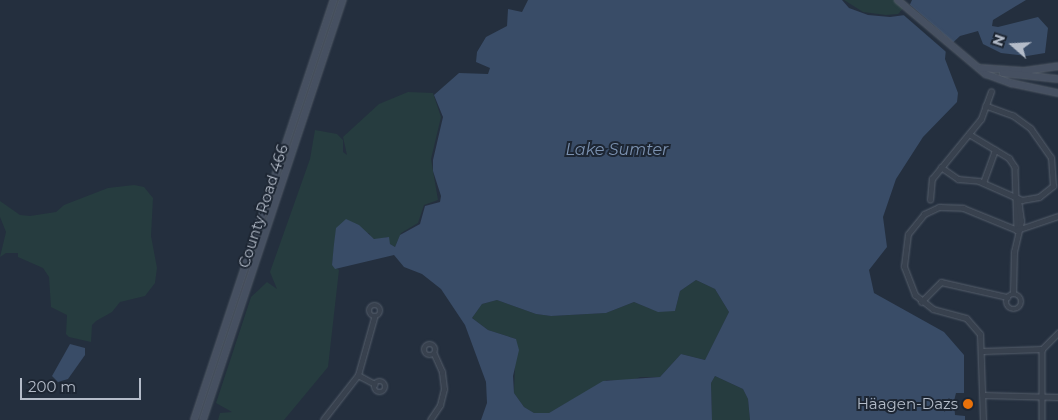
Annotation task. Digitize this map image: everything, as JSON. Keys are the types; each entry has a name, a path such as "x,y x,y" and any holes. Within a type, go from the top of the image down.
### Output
{"main road":[{"name":"County Road 466","path":"194,420 334,0"},
{"name":"County Road 466","path":"203,420 343,0"},
{"path":"898,0 978,67 1011,83 1058,93"},
{"path":"991,69 1024,71 1058,66"},
{"path":"978,67 1058,80"}],"street":[{"path":"930,200 930,185 941,167 981,119 991,92"},
{"path":"941,167 958,179 983,182 1018,199 1035,198 1051,188 1055,179 1051,158 1022,122 986,106"},
{"path":"969,134 1009,158 1015,168 1018,199 1013,263 1013,294"},
{"path":"983,182 995,150"},
{"path":"982,420 983,350 980,334 966,318 942,313 921,302 906,276 903,255 908,234 924,214 939,207 964,208 1017,230 1058,216"},
{"path":"921,302 941,282 1007,297 1013,294"},
{"path":"1007,297 1008,308 1018,310 1022,300 1013,294"},
{"path":"323,420 358,376 374,318"},
{"path":"983,350 1042,349 1058,333"},
{"path":"1042,349 1042,420"},
{"path":"430,420 440,405 444,389 442,372 434,354"},
{"path":"358,376 375,384"},
{"path":"982,395 1058,397"}],"green space":[{"path":"844,0 895,0 904,8 898,14 886,15 863,12"},
{"path":"408,92 433,93 441,117 431,159 438,200 424,205 418,223 401,233 395,247 390,244 387,237 379,240 371,238 369,233 336,233 332,265 339,270 328,367 284,420 218,420 220,413 232,412 216,403 251,297 267,282 277,289 270,272 310,159 315,130 337,134 343,140 343,152 347,155 343,137 379,104"},
{"path":"134,185 144,187 153,198 151,236 157,268 155,283 145,296 120,302 112,312 96,321 92,325 91,342 69,337 66,334 67,315 51,307 49,277 43,268 18,257 18,253 6,253 0,257 6,232 0,217 0,201 20,215 30,216 56,212 64,205 108,188"},
{"path":"696,280 715,289 729,312 705,360 681,354 660,377 640,377 629,382 607,380 549,413 534,413 524,407 514,393 516,339 488,330 472,318 482,304 497,300 536,314 551,316 606,313 634,302 651,309 675,311 680,291"},
{"path":"715,376 743,389 748,399 750,420 712,420 711,383"}],"water":[{"name":"Lake Sumter","path":"528,0 842,0 849,8 868,15 890,17 905,15 912,0 1026,0 993,20 992,26 998,27 1038,17 1048,28 1045,53 1027,56 1001,53 983,44 978,31 960,36 946,49 945,59 958,93 957,102 923,137 896,179 883,217 887,247 869,270 874,293 944,332 964,355 964,393 956,393 954,401 955,415 965,416 965,420 750,420 748,399 743,389 715,376 711,383 712,420 481,420 487,403 486,382 465,325 441,289 422,274 404,267 394,255 335,269 332,265 334,244 336,228 346,219 359,225 374,239 389,237 390,244 395,247 400,235 420,224 425,206 440,202 441,196 433,171 433,160 443,117 434,95 459,73 488,74 490,68 476,62 477,52 486,37 507,26 508,9 522,12","holes":["696,280 715,289 729,312 705,360 681,354 660,377 603,381 549,413 534,413 524,407 514,393 513,376 519,350 516,339 488,330 472,318 482,304 497,300 536,314 551,316 606,313 634,302 658,312 675,311 680,291"]},
{"path":"70,344 85,348 85,355 68,379 58,382 52,376"}],"pier":[{"path":"908,3 954,43 946,52 900,12"}],"place":[{"name":"Häagen-Dazs","path":"968,404"}]}
